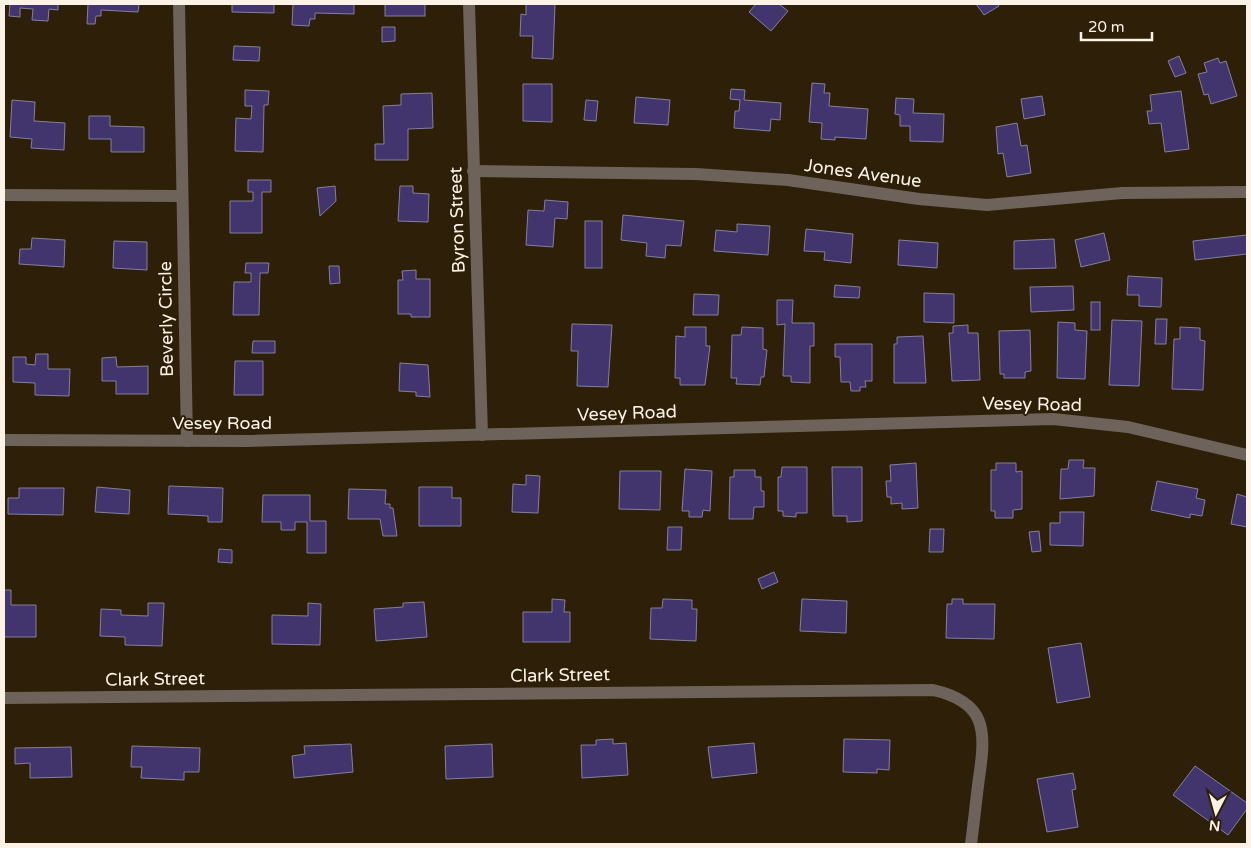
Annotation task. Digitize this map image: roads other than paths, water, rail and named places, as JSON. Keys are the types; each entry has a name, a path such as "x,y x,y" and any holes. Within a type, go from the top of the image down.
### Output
{"street":[{"name":"Beverly Circle","path":"179,4 181,196 187,441"},
{"name":"Byron Street","path":"469,4 482,435"},
{"name":"Jones Avenue","path":"473,171 696,174 788,180 919,198 987,205 1113,193 1247,192"},
{"path":"4,195 181,196"},
{"name":"Vesey Road","path":"4,440 187,441 1054,419 1128,427 1247,456"},
{"name":"Clark Street","path":"4,698 933,690 956,697 967,704 975,712 981,724 983,749 971,844"}]}
